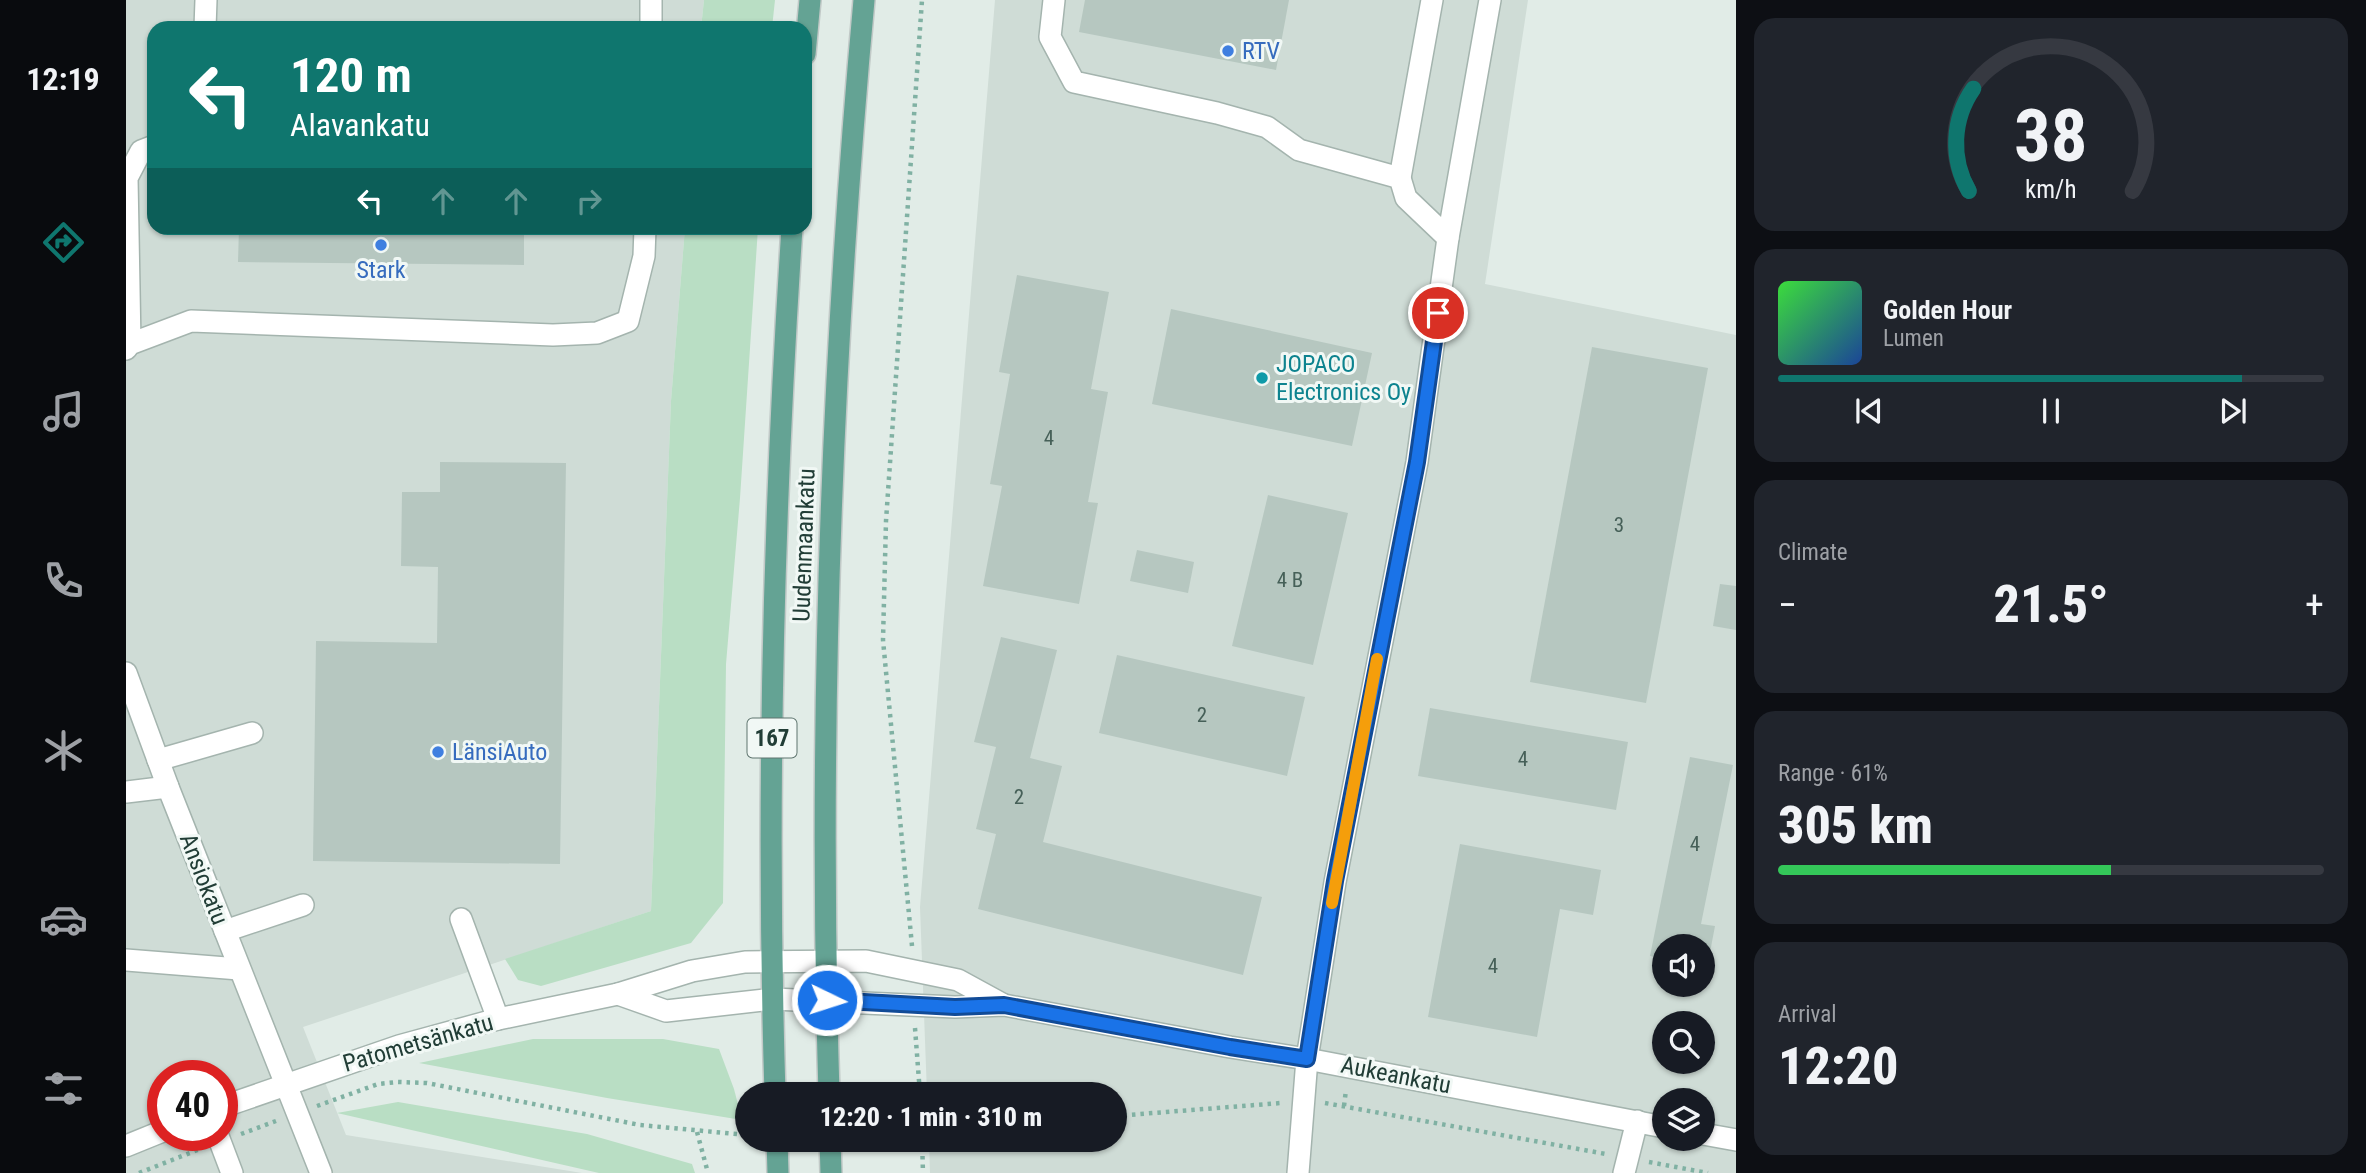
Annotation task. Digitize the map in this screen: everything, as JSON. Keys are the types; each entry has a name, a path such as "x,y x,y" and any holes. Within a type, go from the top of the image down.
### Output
{"main road":[{"path":"808,21 810,0"},
{"name":"Uudenmaankatu","path":"829,1082 825,796 828,577 848,180 864,0"},
{"name":"Uudenmaankatu","path":"775,1082 771,764 777,514 792,235"},
{"path":"777,1152 778,1173"},
{"path":"830,1152 831,1173"}],"street":[{"path":"205,21 206,0"},
{"path":"650,21 651,0"},
{"path":"1054,0 1049,37 1074,82 1217,113 1266,127 1299,150 1400,178"},
{"path":"1432,0 1400,178 1406,198 1448,238"},
{"path":"1298,1173 1307,1059 1338,868 1417,462 1448,238 1490,0"},
{"path":"147,149 141,151 127,178 128,347 191,321 553,335 597,333 628,321 644,256 645,235"},
{"name":"Ansiokatu","path":"126,673 168,787 321,1173"},
{"path":"158,760 252,733"},
{"path":"126,792 168,787"},
{"path":"225,931 303,905"},
{"path":"461,919 498,1019"},
{"path":"126,960 239,969"},
{"name":"Aukeankatu","path":"826,962 866,961 958,980 1004,1005"},
{"name":"Patometsänkatu","path":"238,1101 399,1046 498,1019 618,994 692,971 745,962 826,962"},
{"path":"618,994 666,1011 773,999"},
{"name":"Aukeankatu","path":"773,999 955,1007 1004,1005 1652,1125"},
{"path":"1625,1166 1637,1122"},
{"path":"1715,1136 1736,1140"},
{"path":"126,1146 147,1137"},
{"path":"224,1151 232,1173"}],"path":[{"path":"912,946 883,640 888,494 922,0"},
{"path":"915,1027 919,1082"},
{"path":"238,1133 377,1084 398,1082 427,1083 640,1125 735,1134"},
{"path":"1127,1115 1304,1101 1344,1106 1625,1166 1708,1173"},
{"path":"697,1132 708,1173"},
{"path":"139,1173 191,1151"},
{"path":"922,1152 923,1173"}],"shaded area":[{"path":"126,0 704,0 702,21 147,21 147,235 684,235 671,401 651,911 303,1027 346,1135 582,1173 126,1173"},
{"path":"995,0 1528,0 1485,284 1736,335 1736,1173 930,1173 929,1152 1127,1152 1127,1082 927,1082 920,907"}],"green space":[{"path":"704,0 775,0 773,21 702,21"},
{"path":"684,235 758,235 726,664 723,903 691,943 541,986 518,980 505,959 651,911 671,401"},
{"path":"533,1039 663,1039 719,1049 735,1093 735,1119 607,1098 419,1063"},
{"path":"398,1102 587,1134 692,1164 695,1173 599,1173 337,1113"}],"building":[{"name":"RTV","path":"1085,0 1289,0 1276,70 1079,32"},
{"name":"Stark","path":"239,235 524,235 524,265 238,262"},
{"path":"1017,275 1109,292 1091,389 1108,392 1088,502 1098,503 1079,604 983,586 1002,486 990,484 1010,374 999,372"},
{"name":"JOPACO Electronics Oy","path":"1171,309 1372,353 1352,446 1152,404"},
{"path":"1592,347 1708,368 1646,703 1530,682"},
{"name":"LänsiAuto","path":"440,462 566,463 560,864 313,861 316,641 437,643 438,567 401,566 402,492 440,492"},
{"path":"1268,495 1348,513 1313,665 1232,646"},
{"path":"1137,550 1194,562 1188,593 1130,581"},
{"path":"1720,584 1736,586 1736,630 1713,626"},
{"path":"1001,637 1057,650 1030,758 1062,766 1043,842 1262,897 1243,975 978,909 996,834 976,829 996,747 974,742"},
{"path":"1117,655 1305,697 1287,776 1099,733"},
{"path":"1430,708 1628,742 1616,810 1418,776"},
{"path":"1690,757 1733,765 1701,924 1715,926 1713,934 1654,934"},
{"path":"1460,844 1601,870 1593,915 1560,909 1537,1037 1428,1017"}],"slow traffic":[{"path":"1332,903 1377,659"}],"place":[{"name":"RTV","path":"1228,51"},
{"name":"Stark","path":"381,245"},
{"name":"JOPACO Electronics Oy","path":"1262,378"},
{"name":"LänsiAuto","path":"438,752"}],"route":[{"path":"827,1000 955,1007 1004,1005 1307,1059 1335,881 1417,462 1438,313"}]}
